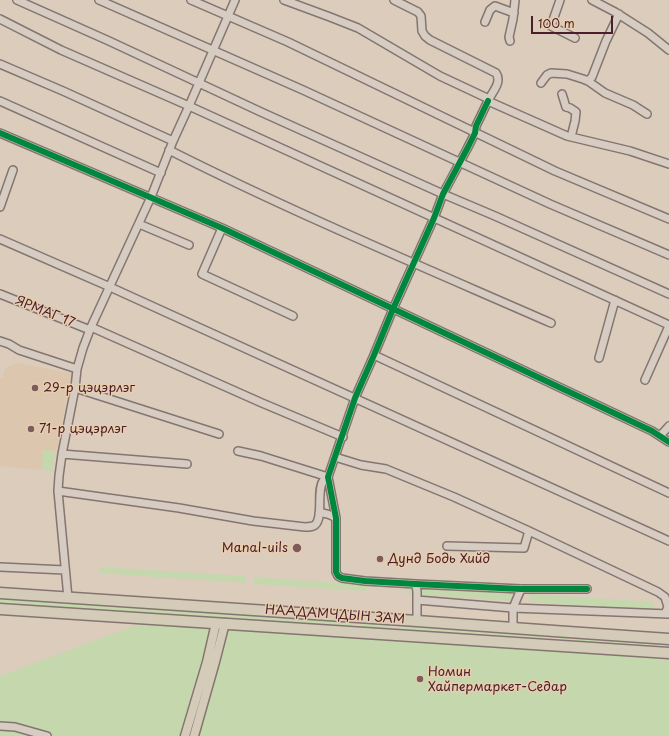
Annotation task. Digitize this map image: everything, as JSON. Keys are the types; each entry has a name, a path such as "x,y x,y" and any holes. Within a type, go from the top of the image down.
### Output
{"highway":[{"name":"НААДАМЧДЫН ЗАМ","path":"0,593 354,616 669,639"},
{"name":"НААДАМЧДЫН ЗАМ","path":"0,608 669,653"},
{"path":"274,612 274,626"},
{"path":"354,616 357,627 354,632"},
{"path":"400,636 397,631 397,626 401,620"},
{"path":"553,645 554,631"}],"main road":[{"path":"185,736 206,662 220,623"},
{"path":"194,736 215,662 220,623"}],"street":[{"path":"17,0 261,112 669,294"},
{"path":"99,0 214,50 550,204 669,255"},
{"path":"191,0 288,42 555,171 669,219"},
{"path":"68,598 58,491 62,454 75,388 77,369 90,328 151,197 169,150 190,106 235,0"},
{"path":"284,0 358,28 440,76 567,136 630,151 669,164"},
{"path":"58,491 179,508 253,521 305,527 316,524 319,519 321,489 324,481 328,477 343,437 355,398 434,218 443,194 460,162 498,81 496,74 430,40 425,36 422,30 421,16 418,12 394,0"},
{"path":"510,41 515,0"},
{"path":"560,0 551,26 574,38"},
{"path":"592,0 619,14 648,33 669,50"},
{"path":"485,22 490,10 496,6 514,13"},
{"path":"588,81 592,77 606,41 619,14"},
{"path":"0,19 61,50 190,106 669,325 645,380"},
{"path":"0,64 173,141"},
{"path":"541,82 550,73 567,74 588,81 605,93 633,105 647,114"},
{"path":"562,94 566,107 576,112 571,137"},
{"path":"0,101 160,173"},
{"path":"0,133 222,228 646,428 669,442"},
{"path":"169,150 233,182 551,323"},
{"path":"0,207 13,170"},
{"path":"139,224 189,245"},
{"path":"222,228 202,274 292,316"},
{"path":"0,239 110,287 669,541"},
{"name":"ЯРМАГ 17","path":"0,294 90,328 343,437"},
{"path":"600,358 615,300"},
{"path":"0,341 19,350 77,369"},
{"path":"374,355 669,493"},
{"path":"75,388 219,434"},
{"path":"660,436 669,426"},
{"path":"238,451 261,456 328,477"},
{"path":"62,454 186,464"},
{"path":"335,457 361,465 386,469 454,497 529,531 658,592 665,597 668,610 513,608 417,600"},
{"path":"328,477 336,518 336,572 338,576 342,578 365,581 521,589 587,589"},
{"path":"319,513 330,514 336,518"},
{"path":"447,546 524,548 529,531"},
{"path":"0,567 65,570"},
{"path":"416,584 417,621"},
{"path":"513,628 513,608 521,589"},
{"path":"0,726 15,727 47,736"}],"shaded area":[{"name":"71-р цэцэрлэг","path":"18,363 73,374 57,451 43,450 42,470 0,466 0,378 3,378 4,370 9,366"}],"green space":[{"path":"43,450 55,451 53,471 42,470"},
{"path":"99,567 246,576 245,583 99,573"},
{"path":"253,577 367,585 366,591 253,584"},
{"path":"407,586 513,593 513,601 408,594"},
{"path":"530,594 653,602 653,610 531,602 529,601"},
{"path":"0,597 265,615 267,618 280,619 285,617 350,621 352,622 353,626 361,626 362,624 360,622 393,624 392,629 401,630 402,626 404,625 546,635 543,638 458,632 435,633 669,653 669,736 0,736 0,676 163,615 0,605"},
{"path":"560,638 646,641 645,647 558,641"}],"cycle path":[{"path":"488,101 476,126 475,133 443,194 434,218 355,398 328,477 336,518 336,572 338,576 342,578 365,581 521,589 587,589"},
{"path":"0,133 222,228 652,431 669,442"}],"place":[{"name":"29-р цэцэрлэг","path":"35,388"},
{"name":"71-р цэцэрлэг","path":"31,429"},
{"name":"Manal-uils","path":"297,548"},
{"name":"Дунд Бодь Хийд","path":"380,559"},
{"name":"Номин Хайпермаркет-Седар","path":"420,679"}]}
